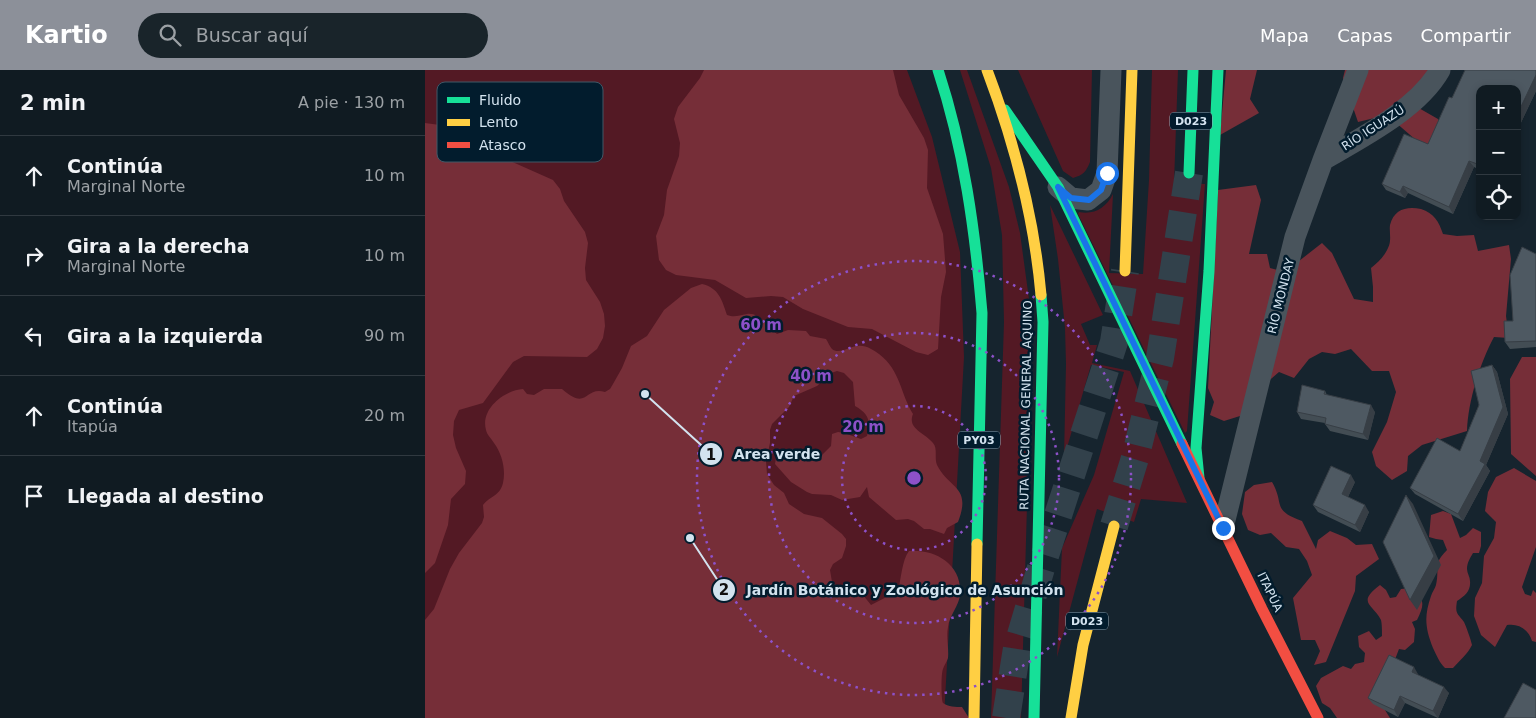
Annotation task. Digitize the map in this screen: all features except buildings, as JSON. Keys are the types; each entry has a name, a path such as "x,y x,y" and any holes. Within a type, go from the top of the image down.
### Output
{"main road":[{"name":"PY03","path":"938,70 955,125 965,173 978,255 982,313 974,718"},
{"name":"RUTA NACIONAL GENERAL AQUINO","path":"987,70 1000,103 1018,160 1039,266 1043,322 1034,718"},
{"path":"1125,271 1132,70"},
{"name":"D023","path":"1189,173 1193,70"},
{"path":"1199,478 1196,448 1209,271 1218,70"},
{"name":"ITAPÚA","path":"1000,103 1058,187 1317,718"},
{"name":"D023","path":"1071,718 1075,678 1087,619 1114,526"}],"street":[{"path":"1058,187 1071,198 1089,200 1101,190 1107,173 1111,70"},
{"name":"RÍO MONDAY","path":"1223,528 1295,237 1358,70"},
{"name":"RÍO IGUAZÚ","path":"1323,160 1375,129 1408,106 1436,78 1440,70"}],"shaded area":[{"path":"425,70 907,70 932,137 960,252 964,357 944,718 425,718"},
{"path":"704,70 893,70 899,95 924,138 928,150 927,188 943,234 946,272 941,297 938,349 928,355 916,352 872,329 848,327 803,309 783,297 746,298 715,280 676,275 666,270 659,260 656,236 664,215 667,190 679,156 680,143 674,119 678,107"},
{"path":"960,70 967,70 1009,187 1020,233 1029,299 1031,363 1021,718 991,718 1004,322 1002,235 991,168"},
{"path":"1018,70 1092,70 1090,162 1082,174 1073,178 1063,171"},
{"path":"1152,70 1178,70 1174,183 1205,184 1187,431 1185,433 1078,214 1079,212 1095,211 1103,207 1113,194 1109,273 1143,274 1149,180"},
{"path":"1226,70 1257,70 1250,99 1259,113 1220,135"},
{"path":"1345,70 1428,70 1417,107 1438,119 1440,135 1424,147 1387,115 1358,122 1343,78"},
{"path":"425,123 437,125 437,162 512,162 553,180 560,189 564,201 585,232 588,243 585,268 586,280 600,302 605,326 603,338 597,349 587,357 524,356 513,362 483,403 459,410 454,421 453,435 456,448 466,471 465,484 451,499 448,525 435,563 425,573"},
{"path":"1256,185 1261,200 1249,254 1267,254 1270,268 1285,272 1322,243 1332,253 1354,299 1373,302 1371,268 1381,259 1386,251 1390,242 1390,225 1395,215 1402,210 1416,208 1429,213 1438,222 1443,234 1457,236 1474,235 1478,251 1509,245 1511,259 1506,316 1509,338 1494,337 1489,347 1472,395 1467,431 1422,445 1408,456 1407,471 1392,480 1376,466 1372,452 1387,422 1396,392 1389,371 1372,371 1351,349 1335,354 1322,352 1309,359 1294,378 1279,372 1256,392 1240,416 1224,421 1210,415 1214,402 1208,388 1218,190"},
{"path":"1050,205 1103,315 1081,324 1090,345 1097,345 1092,363 1130,371 1187,503 1141,499 1134,522 1097,509 1057,657 1062,548 1094,475 1124,372 1091,365 1064,458 1065,328"},
{"path":"702,284 712,288 719,295 727,315 755,315 777,334 788,330 806,331 810,336 826,339 835,351 855,346 867,347 879,354 892,368 913,414 912,423 914,427 933,443 937,465 961,494 962,510 958,522 947,528 944,534 924,529 908,519 896,520 869,497 867,487 860,497 842,500 831,495 812,494 791,482 775,464 776,458 794,449 813,461 818,459 831,446 832,434 838,432 861,439 867,436 868,418 855,406 853,382 844,373 837,371 831,373 817,386 794,396 789,407 772,424 766,461 767,474 774,485 784,493 789,504 804,514 822,518 846,539 842,558 833,564 830,570 832,582 842,589 859,590 871,605 898,591 903,564 909,551 919,551 938,556 952,567 960,584 960,595 948,627 948,658 942,671 942,697 945,704 962,707 969,718 425,718 425,620 434,609 450,569 459,553 482,523 484,517 483,505 500,491 503,483 504,467 501,457 486,430 485,422 490,408 502,397 516,390 523,389 527,394 534,395 544,389 562,389 577,398 585,397 593,392 605,392 613,384 631,346 647,336 664,310 691,288"},
{"path":"1522,357 1536,357 1536,476 1511,454 1510,379"},
{"path":"1514,468 1536,481 1536,547 1522,587 1525,594 1531,596 1533,590 1536,593 1536,642 1532,641 1529,634 1523,628 1516,625 1507,625 1495,647 1481,635 1474,616 1475,598 1482,583 1484,556 1494,538 1496,522 1485,511 1488,492 1496,477"},
{"path":"1272,482 1282,510 1302,521 1316,549 1318,540 1330,531 1347,538 1356,545 1372,544 1379,559 1356,576 1355,591 1326,662 1314,665 1320,651 1315,640 1301,640 1293,598 1312,575 1307,561 1299,549 1286,547 1271,533 1260,535 1248,530 1242,514 1245,492 1254,485"},
{"path":"1443,511 1451,514 1460,538 1473,528 1481,532 1479,553 1473,553 1467,570 1470,588 1457,601 1456,605 1457,613 1464,622 1472,645 1466,655 1453,668 1445,668 1440,661 1430,641 1426,622 1431,595 1436,585 1437,566 1442,555 1447,550 1443,540 1429,537 1431,515"},
{"path":"1380,585 1386,590 1390,598 1396,597 1401,589 1410,588 1419,595 1422,602 1417,620 1412,622 1415,629 1414,642 1405,650 1399,649 1394,662 1385,710 1390,718 1337,718 1330,708 1322,703 1316,686 1321,678 1343,666 1351,669 1355,664 1364,662 1365,653 1359,647 1358,636 1369,631 1376,640 1382,636 1381,620 1368,600 1373,591"}],"tunnel":[{"path":"1114,526 1135,458 1160,358 1189,173"},
{"path":"1006,718 1017,648 1114,342 1125,271"}],"traffic: fast":[{"path":"938,70 962,160 972,220 982,313 977,544"},
{"path":"1189,173 1193,70"},
{"path":"1199,478 1196,448 1209,271 1218,70"},
{"path":"1005,110 1058,187 1182,444"},
{"path":"1034,718 1043,322 1041,295"}],"traffic: slow":[{"path":"987,70 1015,153 1022,181 1034,237 1041,295"},
{"path":"1125,271 1132,70"},
{"path":"1071,718 1083,645 1114,526"},
{"path":"974,718 977,544"}],"traffic: jam":[{"path":"1182,444 1262,609 1318,718"}],"place":[{"name":"Area verde","path":"645,394"},
{"name":"Jardín Botánico y Zoológico de Asunción","path":"690,538"}],"route":[{"path":"1107,173 1101,190 1089,200 1071,198 1058,187 1223,528"}]}
